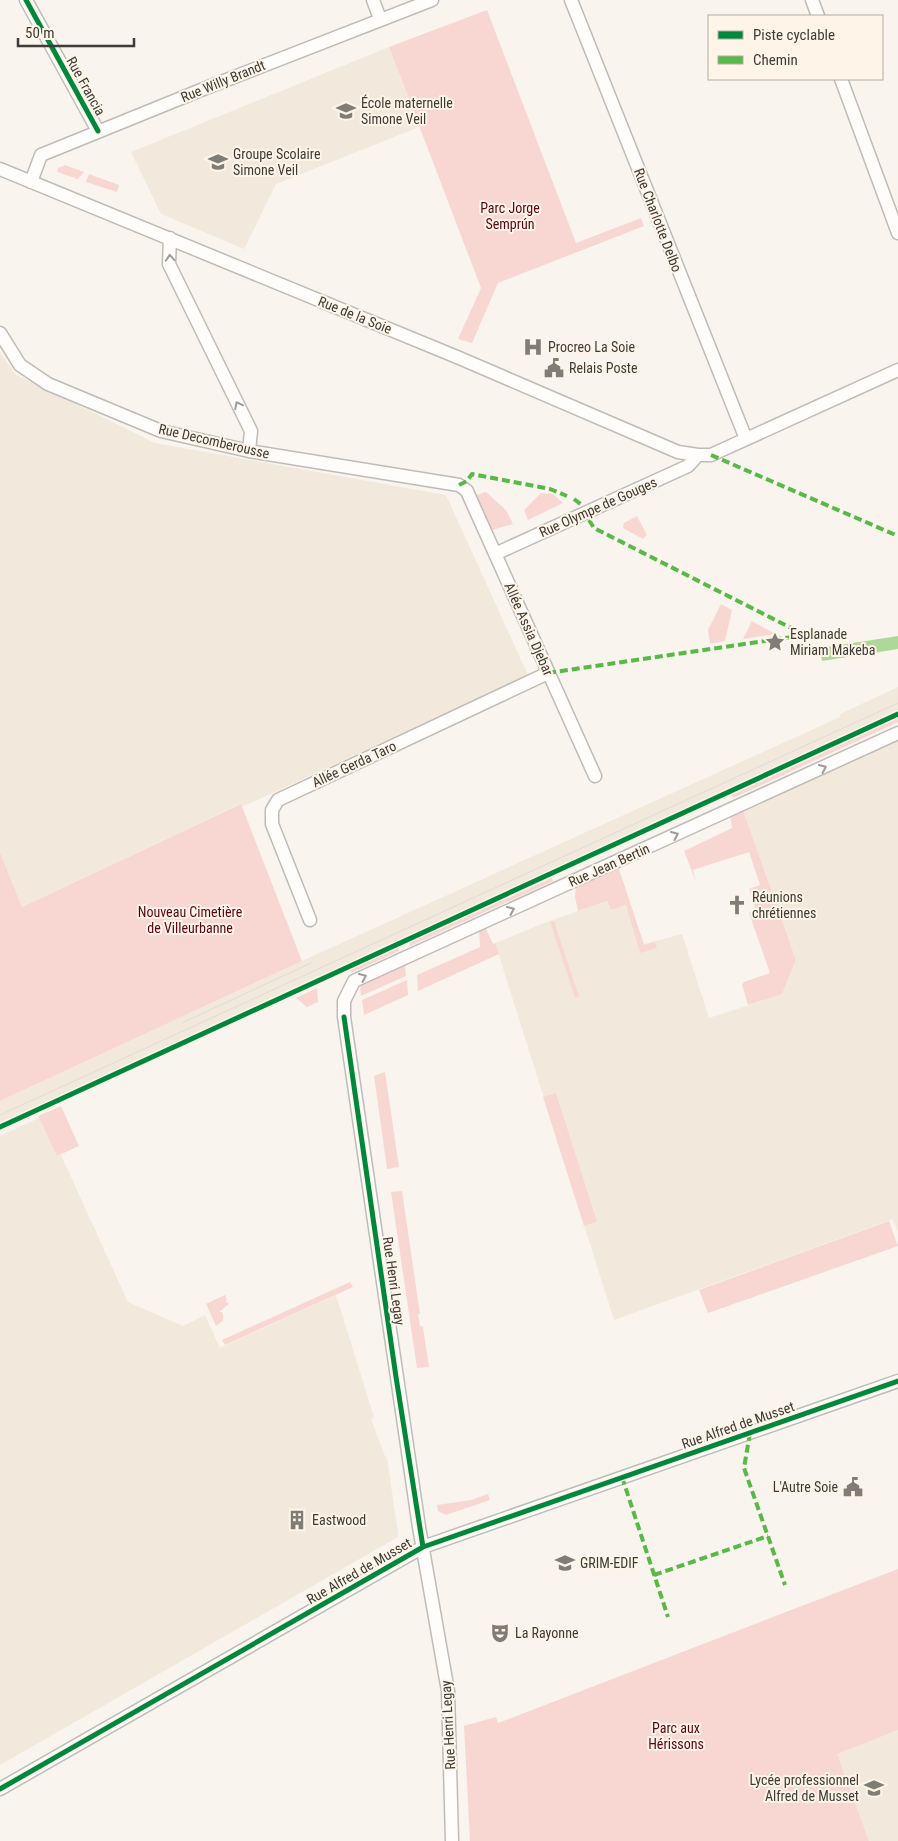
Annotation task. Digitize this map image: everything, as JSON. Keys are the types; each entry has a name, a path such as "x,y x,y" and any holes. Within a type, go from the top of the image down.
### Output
{"street":[{"name":"Rue Francia","path":"26,0 98,131"},
{"path":"373,0 380,19"},
{"name":"Rue Willy Brandt","path":"31,182 41,156 98,131 432,0"},
{"name":"Rue Charlotte Delbo","path":"571,0 746,439"},
{"path":"812,0 818,15"},
{"path":"841,80 898,233"},
{"name":"Rue de la Soie","path":"0,169 450,354 678,452 711,455 746,439"},
{"path":"170,238 169,264 251,431 249,450"},
{"name":"Rue Decomberousse","path":"0,333 20,365 48,384 161,430 249,450 458,485"},
{"path":"746,439 898,370"},
{"name":"Rue Olympe de Gouges","path":"495,554 688,466 698,455"},
{"name":"Allée Assia Djebar","path":"458,485 467,492 595,776"},
{"name":"Allée Gerda Taro","path":"310,920 272,824 272,810 278,800 548,674"},
{"name":"Rue Jean Bertin","path":"344,1017 344,1000 354,981 898,733"},
{"name":"Rue Henri Legay","path":"344,1017 396,1377 448,1691 452,1841"},
{"name":"Rue Alfred de Musset","path":"0,1788 423,1547 898,1381"}],"shaded area":[{"path":"389,47 419,127 276,184 244,249 161,214 131,152"},
{"path":"0,352 15,374 155,443 446,495 528,675 242,807 240,804 22,907 0,852"},
{"path":"898,636 898,649 822,661 820,648"},
{"path":"898,687 898,712 0,1123 0,1101 302,961 840,717 840,714"},
{"path":"898,738 898,1233 893,1219 614,1320 495,943 549,921 607,901 611,910 630,903 644,944 682,934 709,1018 782,994 796,960 743,810"},
{"path":"39,1118 57,1156 61,1155 128,1302 183,1326 205,1315 220,1348 336,1295 374,1417 371,1419 387,1458 398,1537 0,1765 0,1136"},
{"name":"Lycée professionnel Alfred de Musset","path":"898,1730 898,1841 869,1841 836,1754"}],"green space":[{"name":"Parc Jorge Semprún","path":"487,10 576,243 641,218 644,226 498,283 472,343 458,339 481,288 389,47"},
{"path":"65,165 84,172 78,179 57,172 58,168"},
{"path":"89,174 119,185 117,192 86,182"},
{"path":"486,492 506,510 513,524 492,530 476,495"},
{"path":"541,493 553,494 563,503 528,520 524,510"},
{"path":"637,516 647,535 643,539 623,528 624,523"},
{"path":"721,604 732,610 725,641 710,644 708,630"},
{"path":"752,621 775,634 743,639"},
{"path":"898,718 898,722 733,798 732,795"},
{"name":"Nouveau Cimetière de Villeurbanne","path":"241,804 302,961 0,1101 0,852 22,907"},
{"path":"743,810 796,960 782,994 748,1005 742,985 744,982 770,973 749,913 756,910 749,889 760,885 749,852 693,870 696,882 684,851 732,828 730,815"},
{"path":"618,866 644,945 655,942 657,948 640,953 626,905 611,910 607,901 578,911 575,897 576,886"},
{"path":"552,878 553,881 410,946 409,943"},
{"path":"554,921 579,996 575,998 550,922"},
{"path":"485,927 493,944 495,943 499,954 418,991 417,975 480,947 479,929"},
{"path":"398,948 399,951 351,973 350,970"},
{"path":"405,964 406,976 361,996 360,987 362,984"},
{"path":"407,980 408,995 364,1015 362,1000"},
{"path":"317,988 318,1002 307,1007 296,998"},
{"path":"385,1072 399,1167 387,1169 374,1076"},
{"path":"556,1093 597,1222 584,1226 543,1097"},
{"path":"61,1106 79,1146 57,1156 38,1116"},
{"path":"402,1191 420,1314 418,1314 420,1326 423,1327 429,1367 417,1368 391,1192"},
{"path":"889,1221 898,1246 708,1313 699,1290"},
{"path":"350,1282 353,1287 225,1345 222,1340"},
{"path":"225,1295 227,1300 225,1301 229,1304 219,1312 222,1312 223,1318 222,1322 216,1326 206,1304"},
{"path":"488,1494 490,1500 446,1515 438,1511 437,1505 471,1500"},
{"name":"Parc aux Hérissons","path":"898,1569 898,1730 837,1754 869,1841 470,1841 464,1726 496,1717 498,1723"}],"tram line":[{"path":"0,1115 898,703"},
{"path":"182,1023 311,963"}],"marked path":[{"path":"711,455 898,536"},
{"path":"459,485 467,481 472,474 550,489 567,496"},
{"path":"574,499 582,505"},
{"path":"589,520 594,528 805,635"},
{"path":"548,673 805,635"},
{"path":"750,1433 744,1468 785,1585"},
{"path":"622,1477 668,1617"},
{"path":"654,1575 768,1536"}],"cycle path":[{"path":"26,0 98,131"},
{"path":"0,1127 898,714"},
{"path":"344,1017 396,1377 423,1547"},
{"path":"0,1789 423,1547 898,1381"}],"place":[{"name":"École maternelle Simone Veil","path":"346,111"},
{"name":"Groupe Scolaire Simone Veil","path":"218,162"},
{"name":"Procreo La Soie","path":"533,347"},
{"name":"Relais Poste","path":"554,368"},
{"name":"Esplanade Miriam Makeba","path":"775,642"},
{"name":"Réunions chrétiennes","path":"737,905"},
{"name":"L'Autre Soie","path":"853,1487"},
{"name":"Eastwood","path":"297,1520"},
{"name":"GRIM-EDIF","path":"565,1563"},
{"name":"La Rayonne","path":"500,1633"},
{"name":"Lycée professionnel Alfred de Musset","path":"874,1788"}]}
